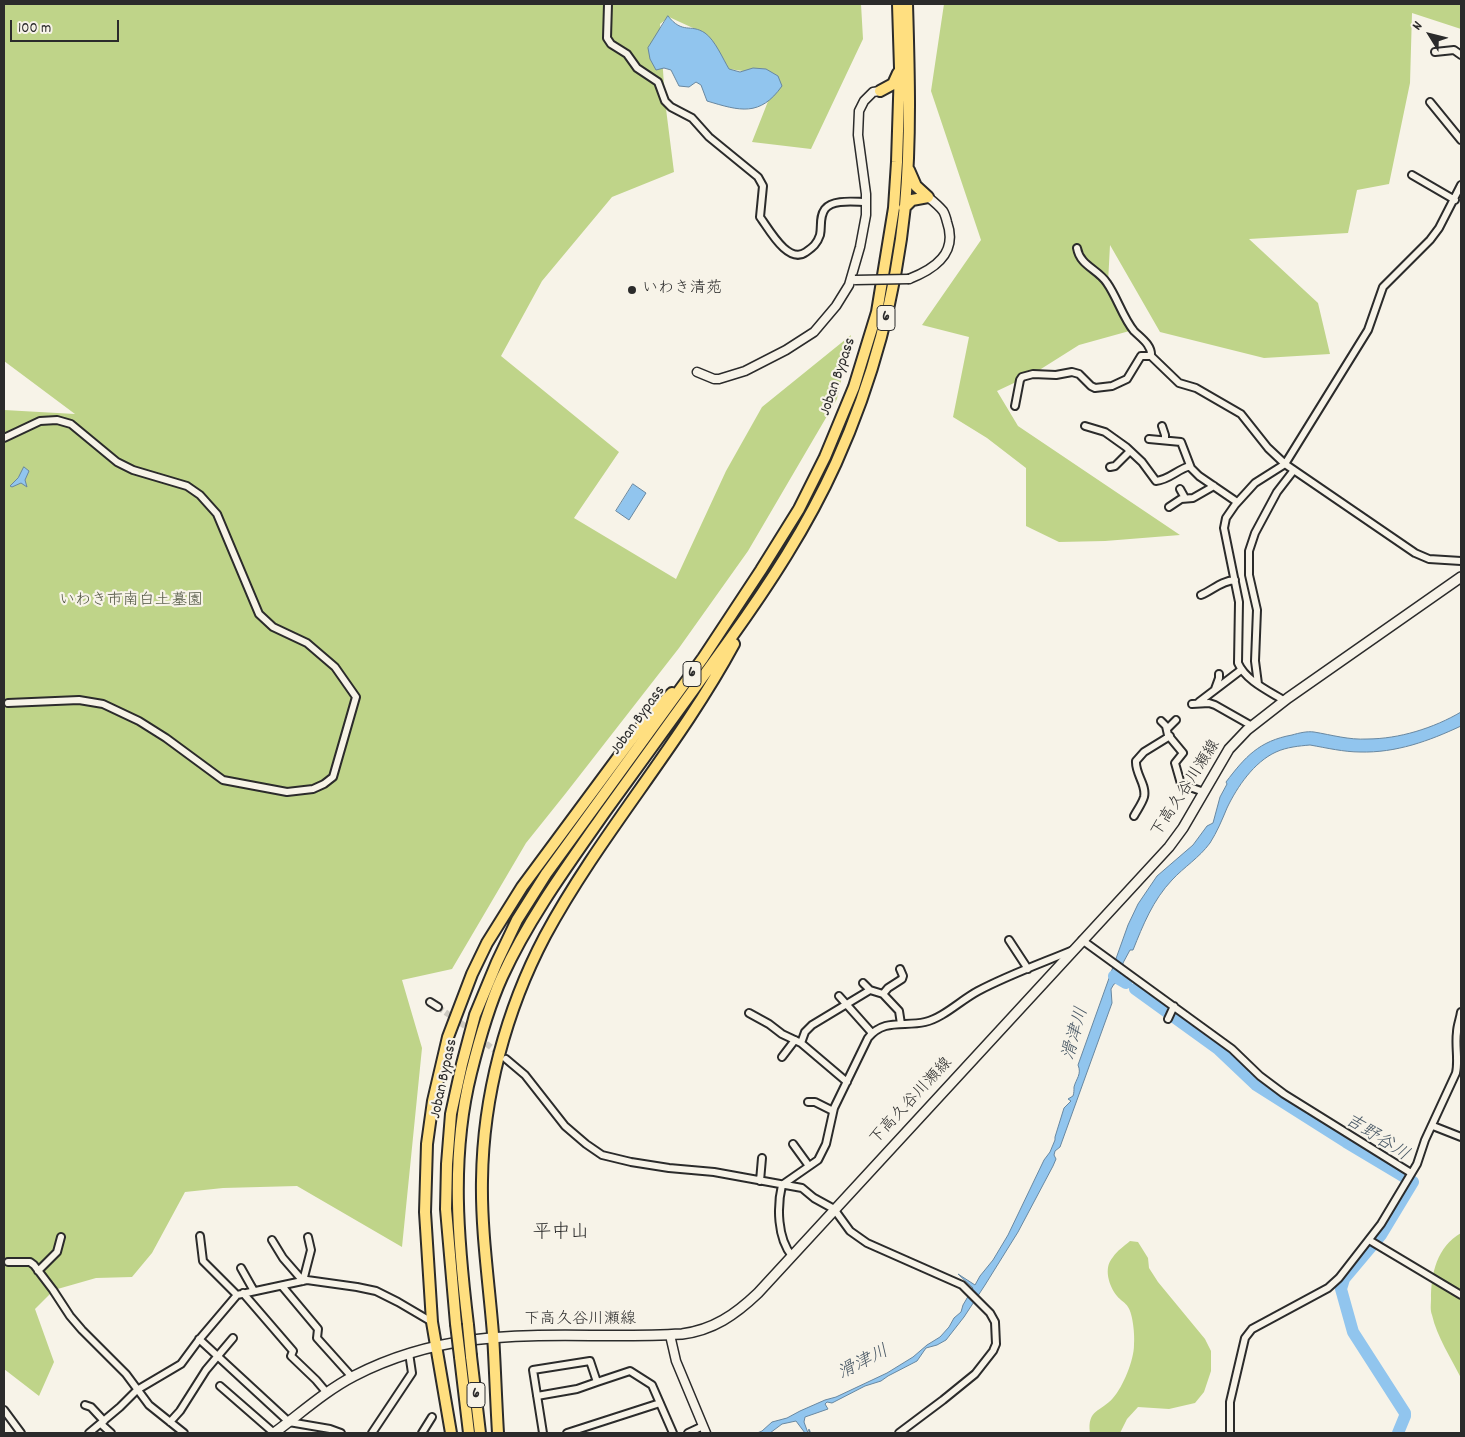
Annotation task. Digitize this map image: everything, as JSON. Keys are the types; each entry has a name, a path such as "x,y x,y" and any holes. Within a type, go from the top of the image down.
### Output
{"highway":[{"name":"Joban Bypass","path":"469,1433 456,1324 446,1209 447,1164 452,1114 462,1064 475,1015 517,920 546,874 704,658 799,509 825,457 854,388 878,303 894,208 900,68 898,4"},
{"name":"Joban Bypass","path":"480,1433 461,1264 457,1210 460,1139 470,1076 482,1034 499,986 517,947 557,881 756,604 810,517 836,463 856,414 885,320 904,208 908,165 910,70 907,4"},
{"path":"880,90 893,84 900,68"},
{"path":"880,90 888,93 899,112"},
{"path":"908,165 912,180 928,197"},
{"path":"904,208 912,200 928,197"},
{"path":"498,1433 493,1337 483,1220 483,1157 495,1076 512,1014 536,955 574,886 691,715 756,604"},
{"path":"451,1433 432,1322 424,1212 427,1144 438,1072 459,1005 487,943 522,886 642,725 704,658"}],"main road":[{"name":"下高久谷川瀬線","path":"274,1433 327,1393 352,1377 409,1353 436,1346 493,1337 670,1335 697,1332 717,1325 732,1316 758,1293 1169,847 1183,828 1229,749 1238,739 1284,701 1461,576"}],"street":[{"path":"608,4 607,38 611,44 627,54 638,68 658,82 665,101 671,107 692,118 710,137 758,177 764,186 760,216 786,251 794,255 803,254 816,245 823,214 834,203 866,202"},
{"path":"1434,52 1454,50 1461,55"},
{"path":"697,372 714,379 720,379 745,371 786,350 814,332 836,306 852,282 866,215 864,169 857,120 864,101 873,92 880,90"},
{"path":"1430,102 1459,142"},
{"path":"1412,174 1455,200"},
{"path":"1284,701 1241,670 1238,657 1240,616 1235,580 1224,528 1226,518 1254,483 1285,464 1368,330 1383,287 1430,240 1455,200 1461,185"},
{"path":"852,282 909,279 927,272 942,258 950,244 950,230 943,211 928,197"},
{"path":"1077,248 1078,253 1087,266 1108,283 1129,323 1149,346 1152,353 1151,356 1178,383 1196,388 1241,414 1268,448 1285,464 1415,553 1429,559 1461,561"},
{"path":"1015,406 1022,377 1033,374 1056,375 1072,372 1079,374 1091,386 1096,388 1112,386 1127,379 1141,356 1151,356"},
{"path":"4,438 40,421 57,420 71,424 117,462 133,470 187,486 200,495 217,514 259,614 273,627 308,644 335,666 356,697 333,777 313,789 287,792 224,780 139,721 103,704 79,700 8,703"},
{"path":"1085,426 1105,432 1130,451 1142,462 1156,481 1190,466"},
{"path":"1162,426 1165,440"},
{"path":"1149,439 1181,442 1190,466 1199,476 1237,502"},
{"path":"1110,467 1115,466 1130,451"},
{"path":"1258,684 1255,661 1257,610 1248,575 1249,551 1255,533 1277,492 1294,470"},
{"path":"1169,507 1185,498 1193,498 1214,486"},
{"path":"1180,489 1185,498"},
{"path":"1201,595 1219,584 1235,580"},
{"path":"1241,670 1194,703 1215,705 1252,726"},
{"path":"1215,690 1219,674"},
{"path":"1167,729 1176,720"},
{"path":"1161,721 1183,753 1175,763 1181,784 1204,792"},
{"path":"1134,816 1142,803 1145,793 1137,772 1136,761 1144,752 1170,736"},
{"path":"1009,940 1028,969"},
{"path":"1082,940 1173,1008 1232,1049 1260,1076 1284,1094 1409,1176"},
{"path":"792,1256 786,1249 779,1217 778,1199 782,1184 818,1160 826,1144 833,1112 872,1034 881,1026 925,1022 950,1010 972,994 1074,950"},
{"path":"884,994 888,988 902,979 903,976 900,969"},
{"path":"864,983 870,990 884,994 899,1012 901,1024"},
{"path":"782,1057 798,1042 805,1032 845,1004 870,990"},
{"path":"839,996 872,1034"},
{"path":"430,1002 438,1006"},
{"path":"1168,1018 1173,1008"},
{"path":"1230,1433 1230,1402 1245,1338 1252,1329 1334,1284 1373,1242 1381,1224 1417,1164 1425,1140 1456,1073 1458,1063 1456,1054 1457,1031 1461,1012"},
{"path":"749,1013 798,1042 847,1082"},
{"path":"506,1059 526,1075 565,1126 602,1155 631,1162 714,1172 802,1188 814,1198 834,1209 850,1232 867,1243 964,1287 990,1313 995,1322 997,1333 993,1351 975,1374 899,1433"},
{"path":"808,1102 816,1102 833,1112"},
{"path":"1433,1126 1461,1137"},
{"path":"793,1144 809,1166"},
{"path":"760,1180 762,1158"},
{"path":"200,1236 203,1261 240,1294 293,1351 291,1356 327,1393"},
{"path":"38,1271 57,1252 61,1237"},
{"path":"303,1281 310,1256 308,1237"},
{"path":"272,1240 283,1258 303,1281"},
{"path":"1373,1242 1461,1295"},
{"path":"8,1262 30,1262 54,1290 70,1316 126,1374 149,1405 184,1433"},
{"path":"241,1268 254,1291"},
{"path":"89,1433 137,1390 180,1364 199,1339 240,1294 307,1280 357,1286 398,1302 432,1322"},
{"path":"282,1286 318,1329 317,1338 352,1377"},
{"path":"670,1335 676,1361 704,1430 688,1433"},
{"path":"170,1422 180,1411 201,1376 233,1338"},
{"path":"199,1339 289,1422 330,1429 341,1433"},
{"path":"372,1433 412,1373 409,1353"},
{"path":"543,1433 532,1370 590,1361 597,1382"},
{"path":"536,1396 577,1389 630,1371 652,1385 673,1433"},
{"path":"220,1386 274,1433"},
{"path":"567,1433 660,1403"},
{"path":"84,1405 91,1407 111,1433"},
{"path":"4,1410 21,1433"},
{"path":"422,1433 432,1417"}],"green space":[{"name":"いわき市南白土墓園","path":"4,4 861,4 863,39 811,149 752,142 778,76 729,69 706,34 669,17 660,24 665,101 674,172 612,197 542,281 501,356 619,452 574,518 676,579 726,471 762,407 851,335 837,399 748,551 679,648 526,843 452,969 402,980 422,1048 402,1247 297,1186 223,1188 185,1192 152,1253 132,1277 96,1278 54,1290 35,1309 54,1362 39,1396 4,1369 4,410 75,414 4,361"},
{"path":"944,4 1461,4 1461,29 1412,13 1410,83 1389,184 1357,190 1348,233 1249,239 1318,303 1330,354 1264,358 1160,332 1110,245 1108,283 1133,330 1079,345 1033,374 997,391 1018,426 1180,535 1105,541 1059,542 1026,526 1026,468 987,438 953,417 969,337 922,325 981,240 931,91"},
{"path":"1461,1233 1461,1378 1437,1331 1431,1313 1431,1289 1434,1270 1441,1253"},
{"path":"1130,1241 1138,1242 1148,1258 1149,1268 1158,1282 1205,1339 1211,1351 1211,1371 1204,1392 1195,1403 1169,1409 1138,1407 1127,1419 1120,1433 1090,1433 1093,1415 1117,1393 1124,1380 1134,1351 1133,1325 1130,1310 1114,1292 1108,1277 1110,1261"}],"water":[{"path":"668,16 673,22 682,27 700,30 709,36 729,69 740,72 753,68 766,69 778,76 782,86 766,103 749,109 739,109 707,101 701,85 696,82 689,87 679,86 671,70 664,68 656,70 650,59 648,48"},
{"path":"24,467 29,471 25,480 27,487 21,483 10,486 18,478"},
{"path":"633,484 646,493 629,520 616,511"},
{"path":"1461,712 1461,726 1437,737 1412,745 1373,752 1342,751 1310,745 1297,746 1268,756 1253,769 1236,792 1210,843 1165,888 1149,913 1133,950 1130,950 1123,963 1122,978 1111,989 1112,1003 1060,1147 1055,1151 1056,1159 1053,1166 1018,1232 964,1317 946,1340 926,1348 917,1361 881,1381 865,1386 832,1403 827,1402 825,1404 828,1409 805,1417 804,1422 808,1433 805,1433 796,1421 782,1424 770,1433 757,1433 772,1422 787,1418 887,1373 940,1337 954,1318 961,1312 973,1288 958,1274 975,1285 1008,1235 1044,1160 1050,1152 1064,1108 1071,1101 1068,1099 1073,1096 1079,1074 1078,1065 1128,925 1138,904 1157,876 1193,845 1207,826 1213,823 1220,797 1227,784 1226,782 1240,765 1254,751 1270,741 1300,733 1314,732 1360,739 1391,737 1428,728"}],"waterway":[{"name":"吉野谷川","path":"1114,976 1126,983"},
{"name":"吉野谷川","path":"1135,989 1218,1049 1256,1085 1413,1182 1381,1235 1344,1279 1341,1289 1353,1332 1405,1413 1398,1433"}],"tunnel":[{"path":"438,1007 472,1031"},
{"path":"479,1038 501,1055"}],"place":[{"name":"いわき清苑","path":"632,290"}],"district":[{"name":"平中山","path":"561,1234"}],"water label":[{"name":"滑津川","path":"1077,1034"},
{"name":"滑津川","path":"864,1364"}]}
